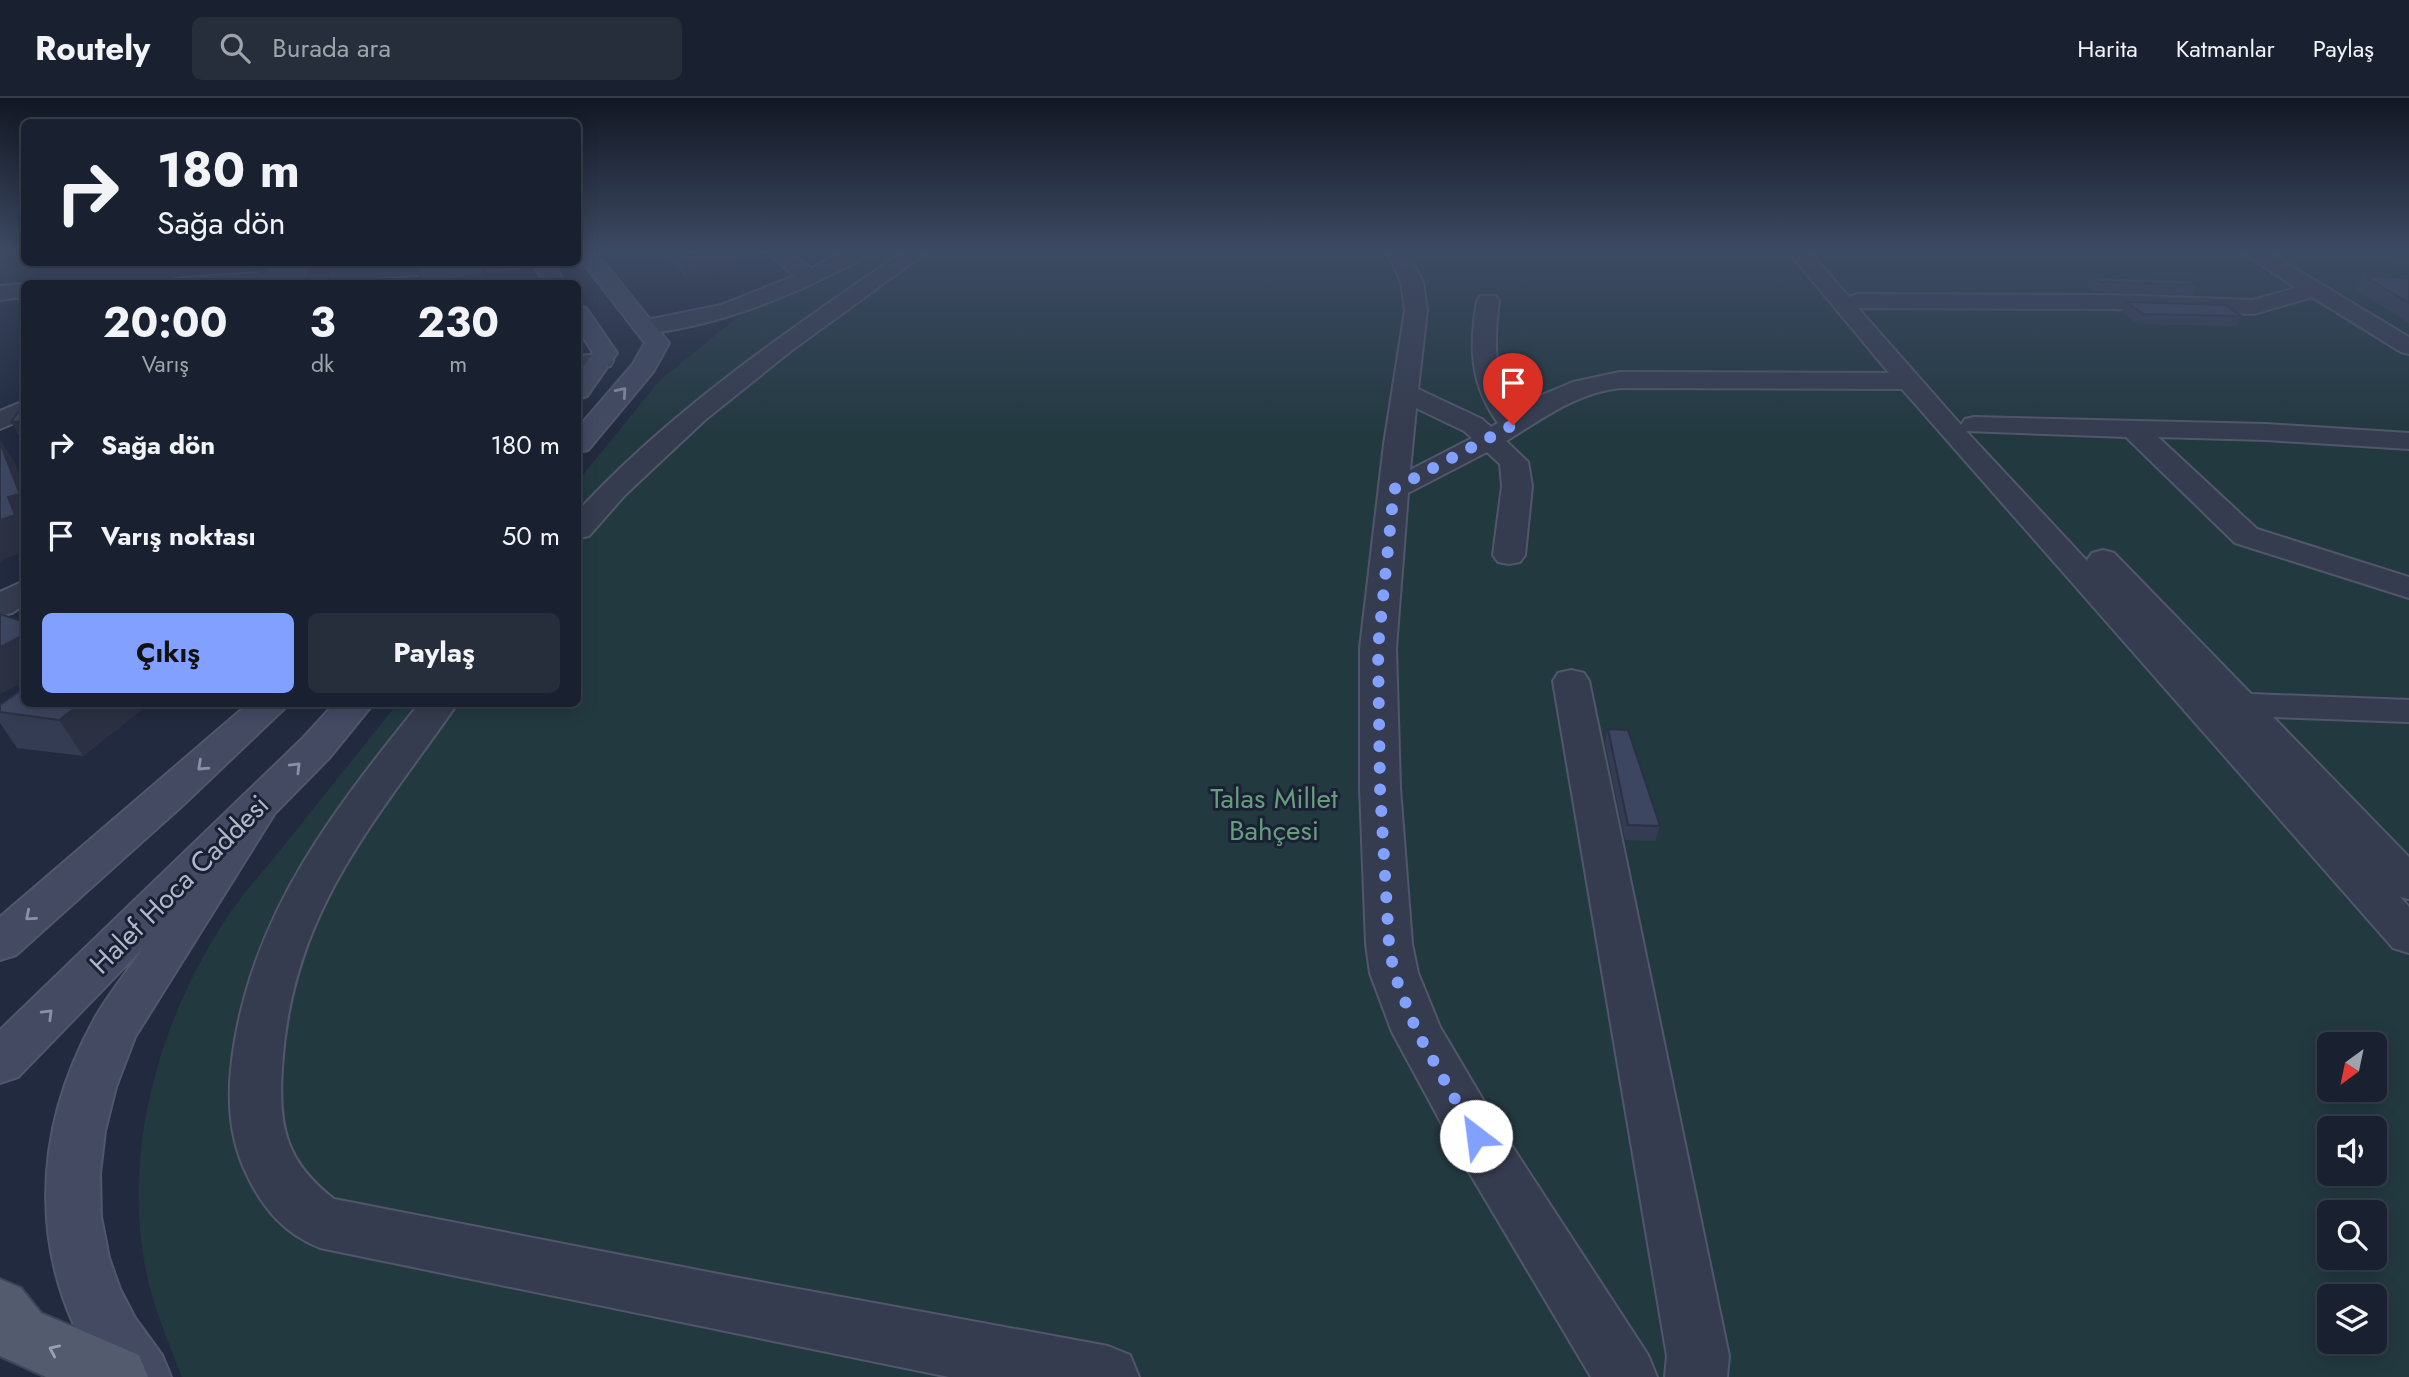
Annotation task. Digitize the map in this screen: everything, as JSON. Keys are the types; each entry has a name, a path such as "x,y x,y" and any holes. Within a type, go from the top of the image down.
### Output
{"main road":[{"path":"581,441 644,368 657,343 632,311"},
{"path":"581,317 606,353 589,362 581,383"},
{"path":"0,943 169,796 260,707"},
{"name":"Halef Hoca Caddesi","path":"0,1062 316,748 351,707"},
{"path":"140,1377 116,1347 90,1296 75,1243 71,1189 77,1139 89,1090 108,1042 261,802"},
{"path":"0,1308 19,1334 117,1377"}],"street":[{"path":"645,327 693,321 730,311"},
{"path":"581,526 633,468 682,425 831,311"},
{"path":"1413,311 1380,612 1378,713 1389,944 1394,973 1417,1032 1476,1136 1626,1377"},
{"path":"1486,311 1481,343 1502,432 1514,462 1517,486 1509,555"},
{"path":"1850,311 1956,436 2409,936"},
{"path":"1867,311 2409,884"},
{"path":"2351,311 2409,347"},
{"path":"649,358 700,332 725,313"},
{"path":"1394,489 1502,432 1569,390 1605,381 1911,381"},
{"path":"1405,393 1502,432"},
{"path":"0,396 21,394"},
{"path":"0,421 21,410"},
{"path":"1974,425 2266,432 2409,441"},
{"path":"2132,428 2246,536 2409,588"},
{"path":"0,606 21,593"},
{"path":"0,625 21,632"},
{"path":"1570,681 1698,1356 1696,1377"},
{"path":"2241,705 2409,711"},
{"path":"436,707 340,833 294,915 276,961 259,1034 255,1073 257,1113 260,1142 265,1155 290,1197 320,1222 1108,1377"}],"green space":[{"name":"Talas Millet Bahçesi","path":"750,311 2409,311 2409,1377 182,1377 160,1320 147,1276 139,1217 139,1172 153,1083 166,1039 183,997 203,957 239,901 395,707 581,707 581,477 659,381 740,315"}],"building":[{"path":"2138,311 2234,311 2241,316 2143,314"},
{"path":"21,408 21,421 11,422"},
{"path":"0,443 20,494 8,497 15,515 0,520"},
{"path":"0,614 21,621 21,636 0,647"},
{"path":"21,690 21,707 76,707 59,720 0,712 0,705"},
{"path":"1608,729 1628,730 1660,826 1628,825"}],"route":[{"path":"1476,1136 1417,1032 1394,973 1389,944 1380,788 1378,648 1394,489 1513,425"}]}
